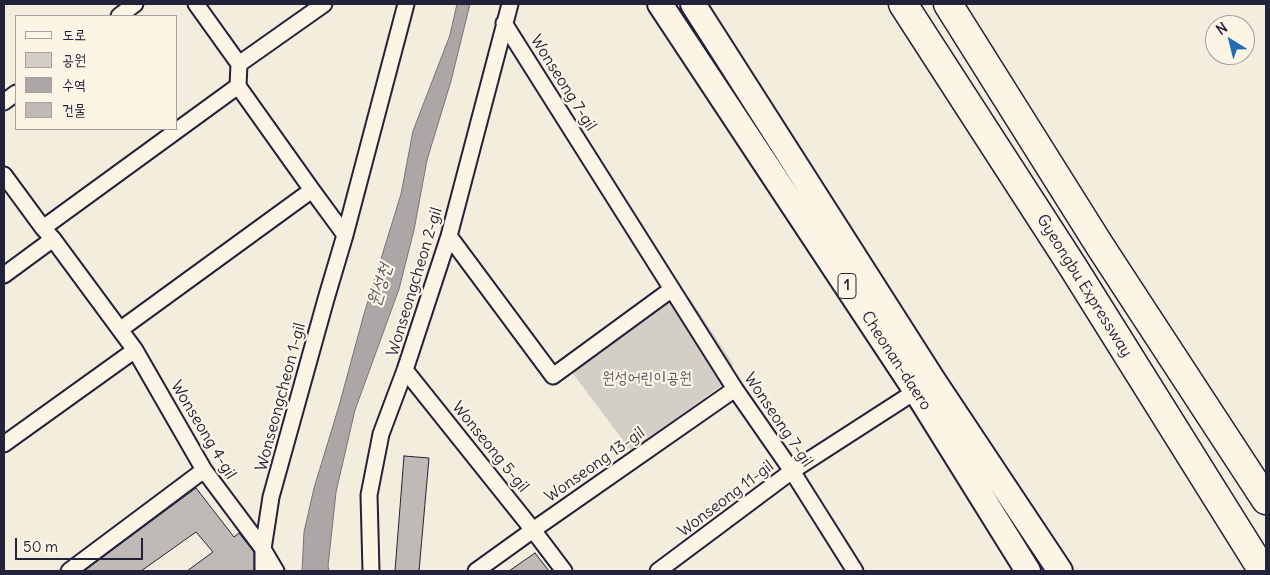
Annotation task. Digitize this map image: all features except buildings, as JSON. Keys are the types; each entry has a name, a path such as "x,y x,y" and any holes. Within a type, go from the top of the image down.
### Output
{"highway":[{"name":"Gyeongbu Expressway","path":"903,4 1073,267 1263,571"},
{"path":"948,4 1100,246 1266,500"}],"main road":[{"name":"Cheonan-daero","path":"660,4 916,391 1028,571"},
{"name":"Cheonan-daero","path":"693,4 933,380 1060,571"}],"street":[{"path":"119,15 135,4"},
{"path":"196,4 239,64 238,86 345,235"},
{"path":"239,64 324,4"},
{"name":"Wonseongcheon 1-gil","path":"263,571 263,549 272,497 345,235 406,4"},
{"name":"Wonseongcheon 2-gil","path":"371,571 369,494 381,434 405,370 449,236 510,4"},
{"name":"Wonseong 7-gil","path":"504,23 735,389 792,471 855,571"},
{"path":"4,275 48,234 238,86"},
{"path":"4,102 15,94"},
{"name":"Wonseong 4-gil","path":"4,175 135,350 204,470 263,549 276,571"},
{"path":"121,330 312,190"},
{"path":"449,236 552,376 672,289"},
{"path":"4,444 135,350"},
{"name":"Wonseong 5-gil","path":"405,370 564,571"},
{"name":"Wonseong 13-gil","path":"476,571 735,389"},
{"name":"Wonseong 11-gil","path":"658,571 792,471 916,391"},
{"path":"69,571 204,470"}],"green space":[{"name":"원성어린이공원","path":"677,295 689,297 733,364 729,380 631,451 571,371"}],"water":[{"name":"원성천","path":"457,4 470,4 451,81 427,160 414,230 399,289 355,410 336,492 329,571 302,571 304,532 314,488 401,194 413,131 450,35"}]}
